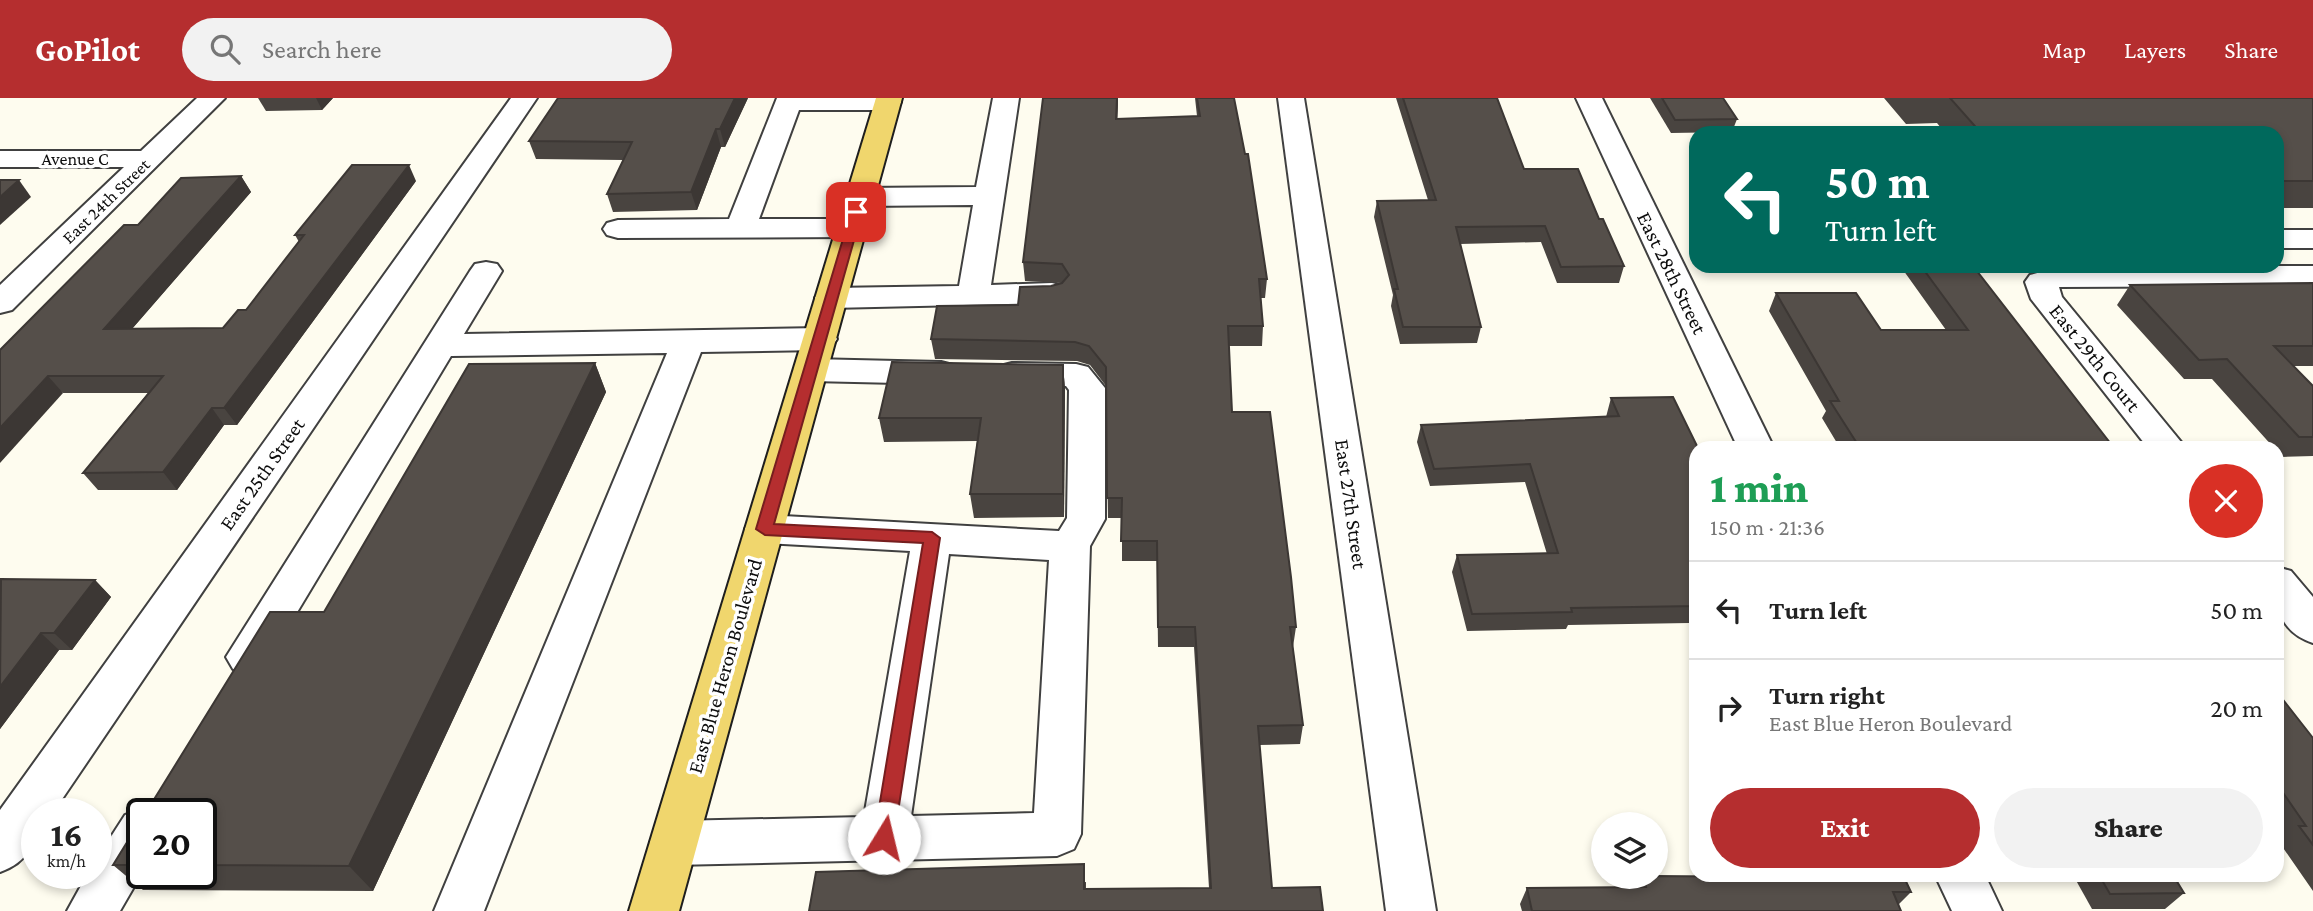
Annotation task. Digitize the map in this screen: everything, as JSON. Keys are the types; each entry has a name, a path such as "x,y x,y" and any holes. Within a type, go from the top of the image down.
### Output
{"main road":[{"name":"East Blue Heron Boulevard","path":"654,911 889,100"}],"street":[{"name":"East 24th Street","path":"0,303 212,98"},
{"name":"East 25th Street","path":"0,850 524,98"},
{"path":"973,295 992,196 1006,98"},
{"name":"East 27th Street","path":"1291,98 1412,911"},
{"name":"East 28th Street","path":"1589,98 1753,441"},
{"path":"741,228 789,100 889,100"},
{"name":"Avenue C","path":"0,159 149,159"},
{"path":"618,229 741,228 992,196"},
{"path":"2284,239 2313,239"},
{"path":"231,685 486,271"},
{"name":"East 29th Court","path":"2162,441 2047,299 2041,282 2062,276 2313,276"},
{"path":"831,298 1052,293"},
{"path":"439,345 688,342 978,373 1076,375 1087,388 1086,519 1070,546 1056,834 674,843"},
{"path":"459,911 688,342"},
{"path":"765,529 1070,546"},
{"path":"884,838 932,538"},
{"path":"2284,591 2313,626"},
{"path":"92,911 126,856"},
{"path":"1963,882 1977,911"}],"building":[{"path":"558,98 735,98 720,129 716,129 691,192 607,194 632,142 529,141"},
{"path":"1043,98 1117,98 1116,119 1200,116 1197,98 1234,98 1245,154 1248,154 1267,279 1259,279 1263,326 1228,326 1232,412 1270,412 1291,577 1296,627 1290,627 1303,725 1258,726 1272,888 1320,887 1323,911 809,911 816,872 1084,864 1084,889 1211,888 1195,627 1158,627 1157,541 1121,541 1122,498 1107,498 1106,367 1089,346 1075,342 931,339 937,306 1018,305 1020,287 1051,286 1062,283 1069,275 1062,264 1023,262"},
{"path":"1403,98 1497,98 1524,169 1578,169 1599,219 1603,219 1624,266 1561,267 1545,226 1456,227 1481,327 1403,327 1394,289 1398,289 1377,201 1436,200"},
{"path":"1662,98 1723,98 1737,119 1675,120"},
{"path":"1950,98 2313,98 2313,181 2284,181 2284,126 1975,126"},
{"path":"352,165 409,165 224,408 212,408 163,472 83,473 163,376 48,376 0,428 0,350 124,225 138,225 181,178 241,176 104,329 223,328 238,310 246,310 304,235 295,235"},
{"path":"0,180 19,180 0,197"},
{"path":"1926,273 1978,273 2109,441 1856,441 1830,401 1839,401 1776,293 1856,293 1881,330 1968,330"},
{"path":"2313,283 2313,346 2274,346 2313,386 2313,437 2299,437 2227,359 2199,360 2130,285"},
{"path":"892,362 1063,365 1063,494 970,494 981,418 879,418"},
{"path":"595,363 349,866 217,865 217,798 155,798 270,612 324,612 469,364"},
{"path":"1673,397 1695,441 1689,441 1689,606 1571,608 1572,612 1472,614 1457,555 1558,553 1530,464 1434,469 1421,425 1619,416 1611,398"},
{"path":"1,579 95,580 54,633 41,633 0,687"},
{"path":"2284,701 2313,738 2313,845 2299,826 2306,826 2284,794"},
{"path":"126,844 126,865 113,865"},
{"path":"1668,876 1689,876 1689,882 1906,882 1911,892 1893,892 1901,911 1532,911 1527,888 1668,889"},
{"path":"2103,882 2177,882 2184,893 2110,894"}],"route":[{"path":"856,212 765,529 932,538 884,838"}]}
